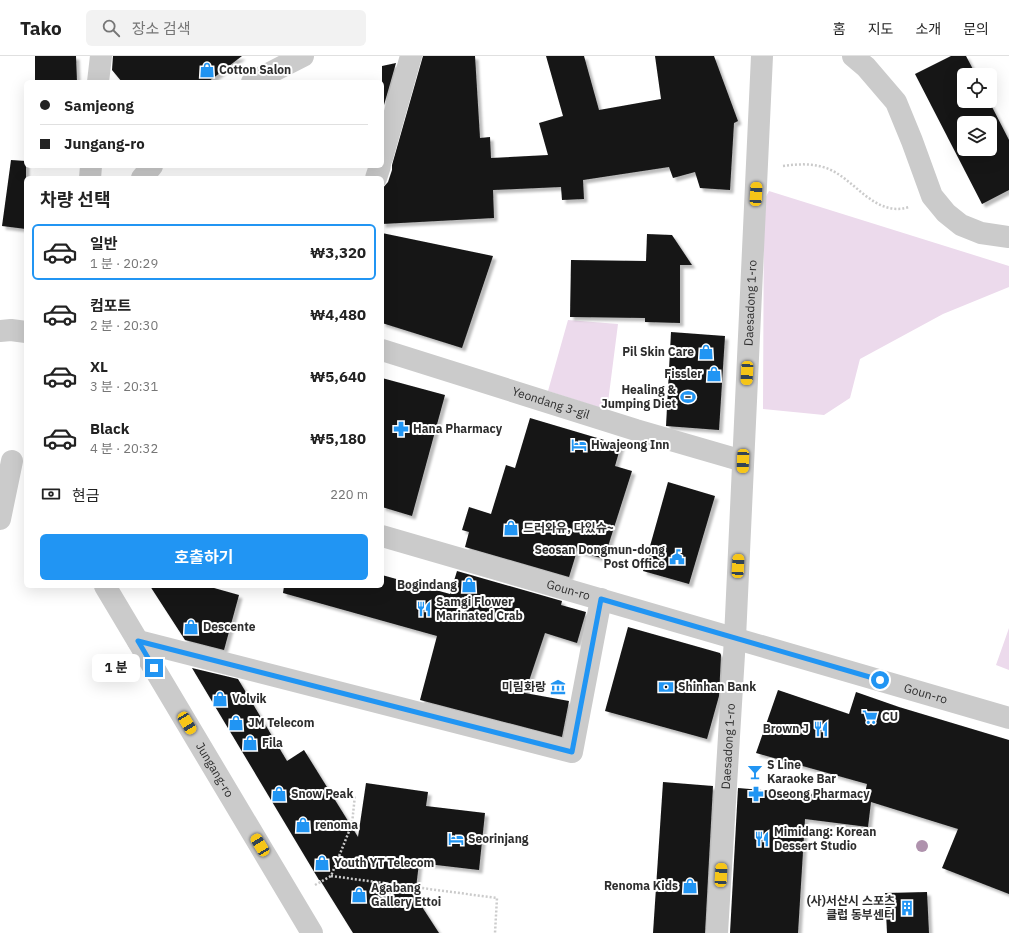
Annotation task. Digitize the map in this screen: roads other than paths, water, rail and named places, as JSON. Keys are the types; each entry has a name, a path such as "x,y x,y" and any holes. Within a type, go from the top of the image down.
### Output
{"street":[{"path":"98,80 101,56"},
{"path":"256,80 303,56"},
{"path":"384,151 412,56"},
{"name":"Daesadong 1-ro","path":"717,933 735,638 762,56"},
{"path":"853,56 866,67 896,102 932,196 946,213 961,225 981,233 1009,237"},
{"path":"144,176 150,168"},
{"path":"0,331 24,330"},
{"name":"Yeondang 3-gil","path":"384,351 514,393 743,461"},
{"path":"0,519 13,460"},
{"name":"Goun-ro","path":"384,537 1009,718"},
{"name":"Jungang-ro","path":"106,588 312,933"},
{"path":"138,641 572,752 601,599"}],"place":[{"name":"Cotton Salon","path":"207,70"},
{"name":"Pil Skin Care","path":"706,352"},
{"name":"Fissler","path":"714,374"},
{"name":"Healing & Jumping Diet","path":"688,397"},
{"name":"Hana Pharmacy","path":"401,429"},
{"name":"Hwajeong Inn","path":"579,445"},
{"name":"드러와유, 다있슈~","path":"511,528"},
{"name":"Seosan Dongmun-dong Post Office","path":"677,557"},
{"name":"Bogindang","path":"469,585"},
{"name":"Samgi Flower Marinated Crab","path":"424,609"},
{"name":"Descente","path":"191,627"},
{"name":"미림화랑","path":"558,687"},
{"name":"Shinhan Bank","path":"666,687"},
{"name":"Volvik","path":"220,699"},
{"name":"CU","path":"870,717"},
{"name":"JM Telecom","path":"236,723"},
{"name":"Brown J","path":"821,729"},
{"name":"Fila","path":"250,743"},
{"name":"S Line Karaoke Bar","path":"755,772"},
{"name":"Snow Peak","path":"279,794"},
{"name":"Oseong Pharmacy","path":"756,794"},
{"name":"renoma","path":"303,825"},
{"name":"Seorinjang","path":"456,839"},
{"name":"Mimidang: Korean Dessert Studio","path":"762,839"},
{"name":"Youth YT Telecom","path":"322,863"},
{"name":"Renoma Kids","path":"690,886"},
{"name":"Agabang Gallery Ettoi","path":"359,895"},
{"name":"(사)서산시 스포츠 클럽 동부센터","path":"907,908"}]}
